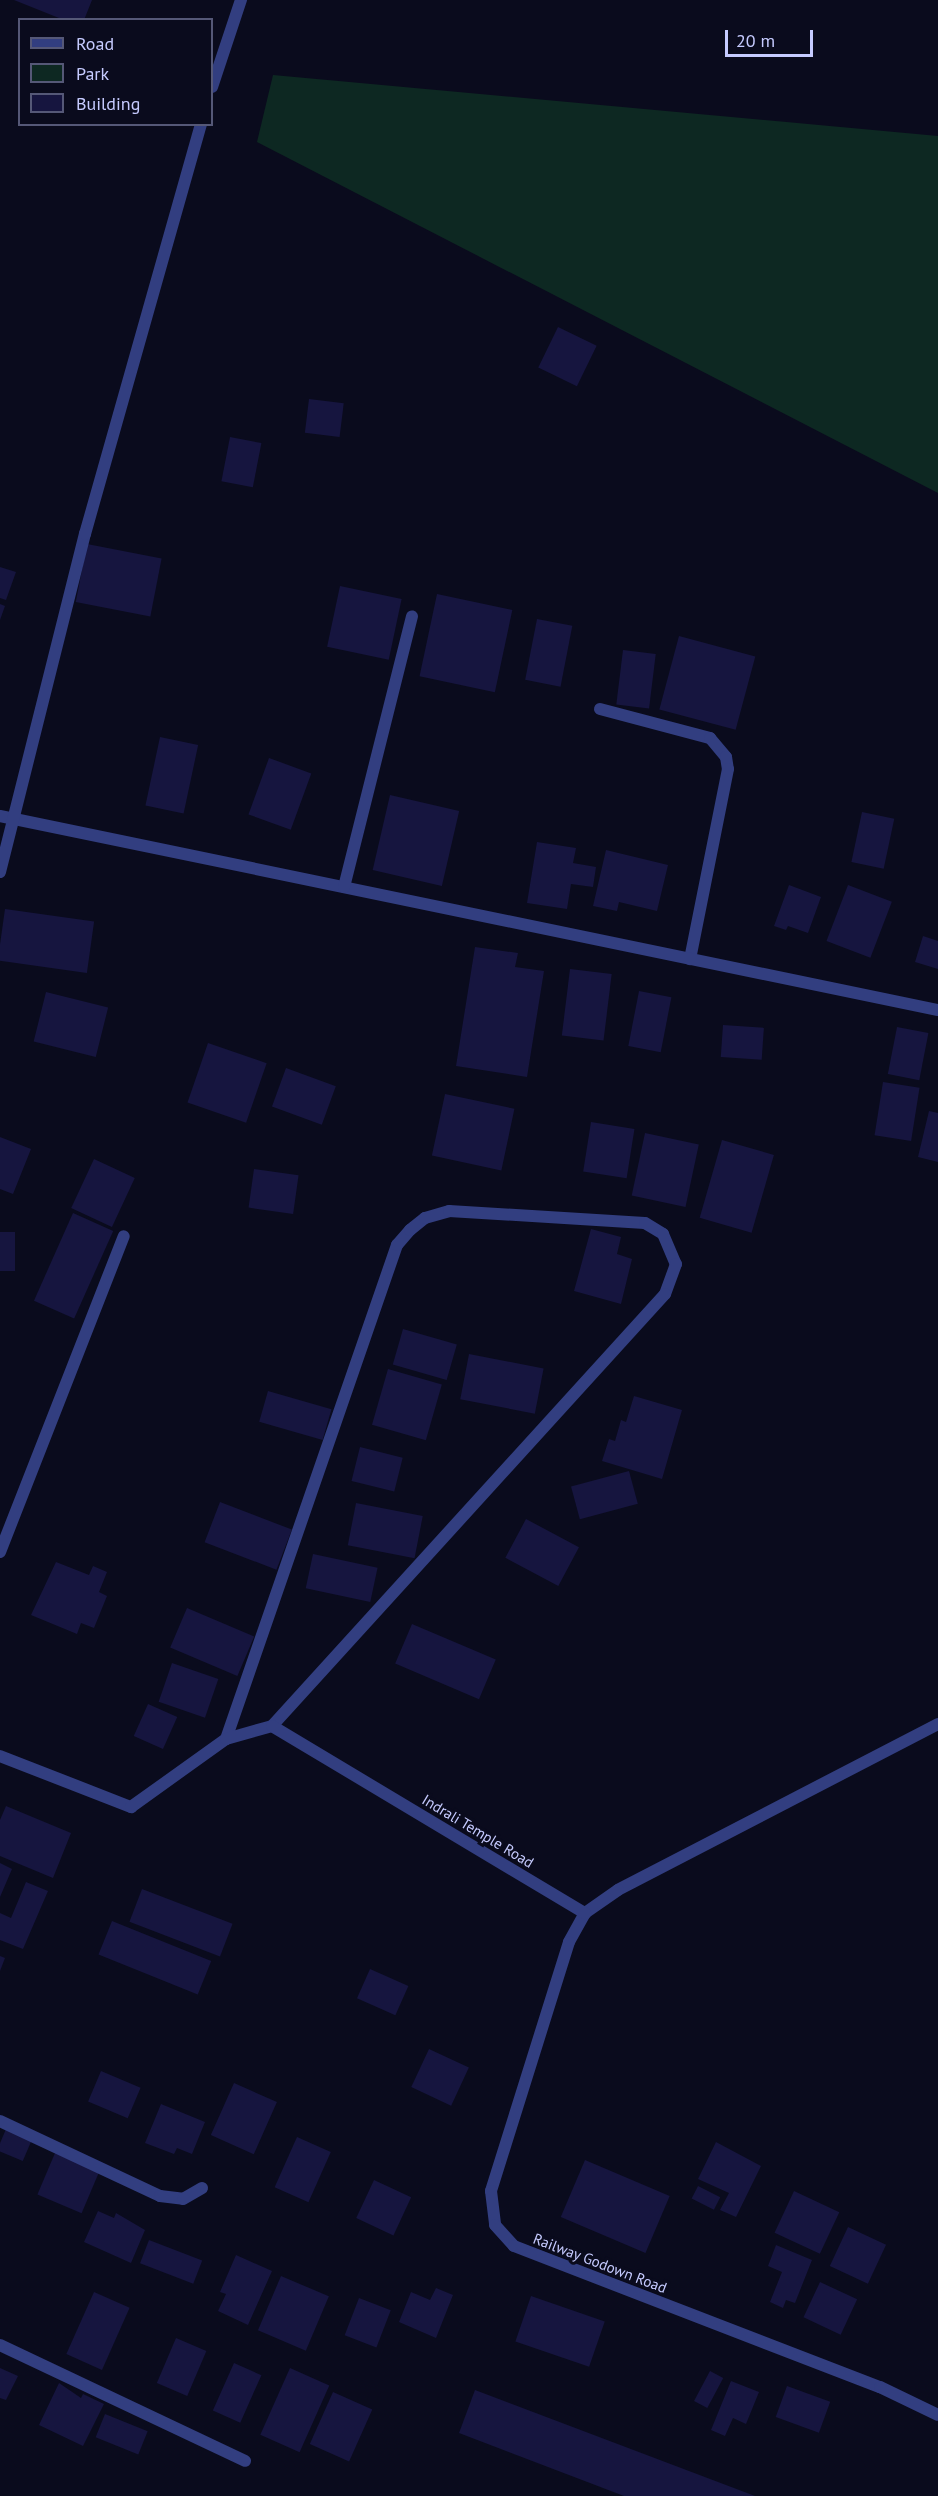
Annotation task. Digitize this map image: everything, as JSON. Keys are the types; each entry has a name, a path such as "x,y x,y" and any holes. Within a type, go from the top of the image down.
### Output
{"street":[{"path":"213,84 241,0"},
{"path":"0,872 6,817 200,126"},
{"path":"344,887 412,616"},
{"path":"600,709 711,738 726,757 728,769 690,959"},
{"path":"6,817 938,1010"},
{"path":"0,1756 131,1807 226,1739 272,1726 665,1294 676,1264 663,1234 645,1223 449,1211 425,1218 397,1245 226,1739"},
{"path":"0,1552 124,1236"},
{"path":"585,1913 618,1890 938,1724"},
{"name":"Indrali Temple Road","path":"272,1726 585,1913"},
{"name":"Railway Godown Road","path":"585,1913 569,1942 491,2191 495,2225 514,2246 880,2387 938,2415"},
{"path":"0,2121 160,2196 183,2199 202,2188"},
{"path":"0,2345 245,2461"}],"green space":[{"path":"273,75 938,136 938,493 257,142"}],"building":[{"path":"14,0 92,0 85,18 59,18"},
{"path":"558,327 597,346 577,386 538,367"},
{"path":"309,399 344,403 340,437 305,433"},
{"path":"230,437 261,443 253,487 221,481"},
{"path":"87,544 162,559 150,616 76,602"},
{"path":"0,567 16,572 6,600 0,598"},
{"path":"340,586 402,599 389,660 327,647"},
{"path":"437,594 512,610 495,692 420,676"},
{"path":"0,604 5,606 0,620"},
{"path":"537,619 572,626 561,687 525,680"},
{"path":"679,636 755,656 736,730 659,709"},
{"path":"623,650 656,654 649,709 616,705"},
{"path":"160,737 198,745 184,814 145,805"},
{"path":"269,758 311,773 291,830 248,814"},
{"path":"390,795 459,811 442,886 373,870"},
{"path":"862,812 894,819 884,869 851,862"},
{"path":"537,842 576,848 573,863 596,867 593,887 571,884 567,909 527,903"},
{"path":"606,850 668,865 657,911 619,902 617,911 593,906"},
{"path":"789,885 821,897 808,933 788,926 786,930 774,926"},
{"path":"848,885 892,902 870,958 826,941"},
{"path":"5,909 94,922 87,973 0,961"},
{"path":"923,936 938,941 938,969 915,962"},
{"path":"475,947 518,953 515,967 544,971 527,1077 456,1066"},
{"path":"570,969 612,974 604,1041 562,1036"},
{"path":"639,991 671,997 661,1052 628,1046"},
{"path":"46,992 108,1007 96,1057 34,1041"},
{"path":"723,1025 764,1028 762,1060 721,1057"},
{"path":"897,1027 928,1033 919,1080 888,1074"},
{"path":"208,1043 267,1063 246,1123 187,1103"},
{"path":"286,1068 336,1086 322,1125 272,1107"},
{"path":"883,1082 920,1088 911,1141 875,1135"},
{"path":"445,1094 514,1109 501,1170 432,1156"},
{"path":"929,1111 938,1113 938,1162 918,1157"},
{"path":"591,1122 634,1129 627,1178 583,1171"},
{"path":"645,1133 699,1144 685,1207 632,1196"},
{"path":"0,1137 31,1149 13,1194 0,1189"},
{"path":"722,1140 774,1155 752,1233 700,1218"},
{"path":"94,1159 135,1178 112,1227 71,1208"},
{"path":"254,1169 299,1175 293,1214 249,1208"},
{"path":"73,1213 113,1231 74,1319 34,1301"},
{"path":"591,1229 621,1237 617,1254 632,1259 621,1304 574,1291"},
{"path":"0,1232 15,1232 15,1271 0,1271"},
{"path":"403,1329 457,1344 447,1380 393,1365"},
{"path":"469,1354 544,1369 535,1414 460,1399"},
{"path":"388,1369 442,1384 426,1440 372,1425"},
{"path":"268,1391 331,1409 323,1440 259,1422"},
{"path":"634,1396 682,1410 662,1479 602,1461 609,1439 615,1441 621,1420 626,1422"},
{"path":"360,1447 403,1458 394,1492 352,1481"},
{"path":"629,1471 638,1504 580,1519 571,1487"},
{"path":"220,1502 292,1530 276,1570 205,1542"},
{"path":"356,1503 423,1516 415,1558 348,1545"},
{"path":"526,1519 579,1547 558,1586 505,1558"},
{"path":"313,1554 378,1568 370,1602 306,1588"},
{"path":"56,1562 89,1575 93,1566 107,1572 99,1592 107,1596 94,1628 81,1623 77,1634 31,1615"},
{"path":"187,1608 254,1637 237,1676 170,1648"},
{"path":"412,1624 496,1660 479,1699 395,1664"},
{"path":"172,1663 218,1679 205,1718 159,1702"},
{"path":"148,1704 177,1717 163,1749 134,1736"},
{"path":"6,1806 71,1833 53,1878 0,1856 0,1820"},
{"path":"0,1863 12,1869 0,1897"},
{"path":"26,1882 48,1891 23,1949 0,1940 0,1913 11,1918"},
{"path":"142,1889 233,1924 220,1956 129,1922"},
{"path":"112,1921 211,1961 198,1994 99,1954"},
{"path":"0,1956 5,1958 0,1971"},
{"path":"370,1969 408,1986 395,2015 357,1998"},
{"path":"429,2049 469,2068 451,2106 411,2087"},
{"path":"101,2071 141,2088 128,2118 88,2101"},
{"path":"234,2083 277,2102 254,2154 211,2135"},
{"path":"161,2104 205,2122 192,2154 177,2148 174,2154 145,2143"},
{"path":"6,2129 32,2140 23,2161 0,2151 0,2143"},
{"path":"297,2137 331,2152 308,2202 275,2187"},
{"path":"716,2142 761,2166 736,2217 720,2210 729,2193 698,2179"},
{"path":"55,2153 99,2172 82,2213 37,2194"},
{"path":"585,2160 670,2196 645,2253 561,2217"},
{"path":"374,2180 411,2197 393,2235 356,2218"},
{"path":"698,2186 720,2197 714,2210 692,2198"},
{"path":"794,2191 839,2212 820,2254 775,2233"},
{"path":"98,2211 114,2218 116,2213 145,2230 131,2263 84,2242"},
{"path":"848,2227 886,2245 868,2284 830,2266"},
{"path":"149,2240 202,2260 193,2284 140,2263"},
{"path":"776,2245 812,2260 795,2303 786,2300 783,2308 770,2302 782,2272 768,2266"},
{"path":"236,2255 272,2271 248,2325 218,2311 226,2294 220,2292"},
{"path":"281,2276 329,2296 306,2351 258,2330"},
{"path":"820,2282 857,2299 841,2335 804,2317"},
{"path":"436,2288 453,2295 436,2338 399,2322 411,2292 430,2300"},
{"path":"94,2292 130,2308 102,2370 66,2354"},
{"path":"531,2296 605,2321 589,2367 515,2341"},
{"path":"359,2298 391,2310 376,2348 345,2335"},
{"path":"176,2338 206,2351 187,2396 157,2383"},
{"path":"234,2363 261,2375 240,2423 213,2411"},
{"path":"0,2368 18,2376 6,2400 0,2398"},
{"path":"290,2368 329,2385 300,2452 260,2435"},
{"path":"710,2371 723,2378 707,2408 694,2401"},
{"path":"731,2381 759,2392 746,2424 733,2418 725,2436 711,2430"},
{"path":"59,2383 81,2398 83,2394 104,2404 83,2446 39,2425"},
{"path":"787,2386 830,2402 819,2433 776,2417"},
{"path":"475,2390 755,2496 624,2496 459,2433"},
{"path":"333,2392 372,2409 349,2462 310,2444"},
{"path":"105,2414 148,2431 138,2454 96,2437"}]}
